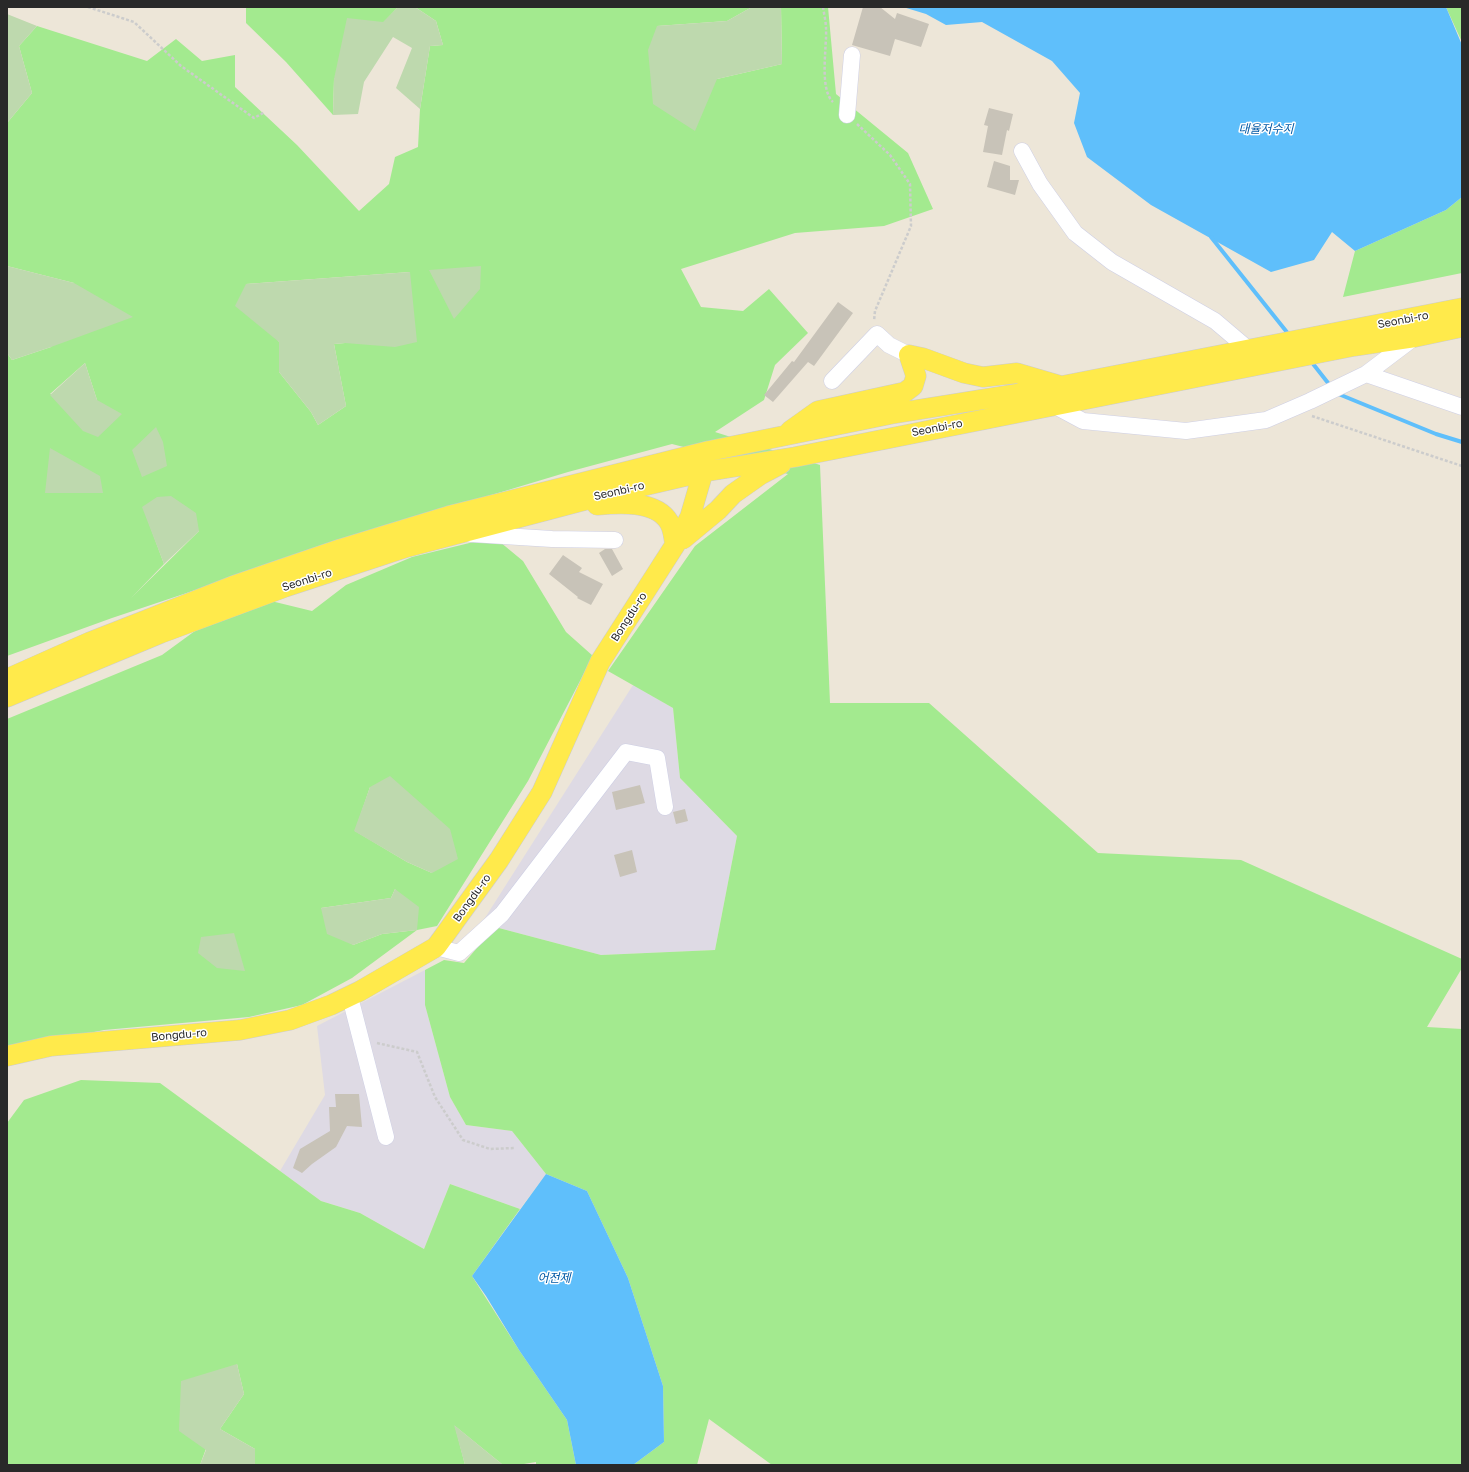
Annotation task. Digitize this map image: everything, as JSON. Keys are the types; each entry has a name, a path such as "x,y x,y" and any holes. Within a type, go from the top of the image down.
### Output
{"main road":[{"name":"Seonbi-ro","path":"1349,339 1462,308"},
{"name":"Seonbi-ro","path":"1349,339 1415,337 1462,327"},
{"path":"1250,358 1349,339"},
{"path":"783,436 818,411 905,392 913,386 916,376 910,355 977,376 983,377 1017,373 1062,386"},
{"name":"Seonbi-ro","path":"7,679 90,642 233,586 341,549 449,516 709,451 892,414 1062,386 1250,358"},
{"name":"Seonbi-ro","path":"7,697 162,633 285,587 407,547 604,495 703,472 795,457 1055,406 1250,358"},
{"name":"Bongdu-ro","path":"7,1056 51,1046 240,1030 290,1020 350,997 436,947 499,860 542,792 600,662 675,545 690,517 709,451"},
{"path":"557,507 604,504 643,505 659,512 669,522 675,545 718,510 733,494 760,475 795,457"}],"street":[{"path":"847,115 852,56"},
{"path":"1022,151 1040,184 1075,232 1112,262 1215,321 1250,358"},
{"path":"832,381 877,334 889,345 910,355"},
{"path":"1055,406 1082,421 1186,431 1266,420 1366,374 1415,337"},
{"path":"1366,374 1462,407"},
{"path":"462,533 552,539 615,540"},
{"path":"436,947 459,953 502,914 626,752 657,758 665,808"},
{"path":"350,997 386,1137"}],"path":[{"path":"88,7 134,22 181,66 254,118 265,112"},
{"path":"823,7 826,29 824,74 830,99 890,155 910,184 911,226 875,311 873,324 877,334"},
{"path":"1287,411 1314,417 1462,466"},
{"path":"361,1040 417,1052 435,1097 463,1140 490,1149 515,1148"}],"shaded area":[{"path":"633,685 673,708 680,778 737,836 715,950 601,955 495,927 483,921"},
{"path":"425,970 425,1005 450,1097 466,1125 512,1131 546,1174 520,1209 450,1184 424,1249 360,1213 321,1201 280,1171 325,1095 317,1026"}],"green space":[{"path":"246,7 398,7 334,79 333,115 286,62 246,23"},
{"path":"398,7 415,7 436,21 443,45 430,46 420,109 396,88 412,48 393,37 364,82 358,114 333,115 334,79 347,18 383,22"},
{"path":"415,7 752,7 727,21 657,26 717,79 782,64 781,7 828,7 836,94 908,153 933,209 884,226 795,233 681,269 701,307 743,311 769,289 808,333 775,365 764,400 715,432 820,465 830,703 929,703 1098,853 1241,860 1462,959 1462,968 1427,1027 1462,1029 1462,1465 772,1465 709,1419 697,1465 633,1465 664,1442 663,1386 628,1278 587,1191 546,1174 512,1131 466,1125 450,1097 425,1005 425,970 444,960 464,963 495,927 601,955 715,950 737,836 680,778 673,708 608,671 695,546 788,474 672,444 568,472 372,531 112,618 7,656 7,353 12,360 51,347 74,283 7,266 7,123 32,93 19,46 37,26 147,61 176,39 202,61 235,55 235,87 297,145 359,211 389,184 395,157 418,147 420,109 430,46 443,45 436,21","holes":["410,272 345,343 334,344 346,406 318,425 311,412 279,372 279,342 246,284","85,363 97,400 50,394","143,507 199,531 131,598 164,564"]},
{"path":"752,7 781,7 782,64 717,79 695,131 653,104 648,50 657,26 727,21"},
{"path":"1446,7 1462,7 1462,45 1461,40"},
{"path":"7,14 37,26 19,46 32,93 7,123"},
{"path":"1462,197 1462,273 1343,297 1355,251 1446,210"},
{"path":"7,266 74,283 133,317 12,360 7,353"},
{"path":"481,266 480,289 454,319 429,270"},
{"path":"410,272 417,342 395,347 345,343 334,344 346,406 318,425 311,412 279,372 279,342 235,306 246,284"},
{"path":"85,363 97,400 122,414 98,437 83,431 50,395"},
{"path":"156,427 163,442 167,466 142,477 132,450"},
{"path":"50,448 100,476 103,493 45,493"},
{"path":"171,496 196,513 199,531 164,564 142,507 157,497"},
{"path":"494,537 523,561 566,632 593,656 528,781 437,926 417,930 352,978 302,1005 249,1017 104,1030 7,1050 7,719 162,655 199,628 271,601 312,611 346,585 412,557","holes":["370,787 432,873 407,862 355,831","395,889 417,930 382,934 353,945 321,908 391,898"]},
{"path":"390,776 450,829 458,859 432,873 407,862 354,831 370,787"},
{"path":"395,889 419,907 417,930 382,934 353,945 327,934 321,908 391,898"},
{"path":"234,933 245,971 217,968 198,953 201,937"},
{"path":"81,1080 160,1083 321,1201 360,1213 424,1249 450,1184 520,1209 472,1276 519,1350 567,1420 576,1465 536,1465 536,1462 518,1465 503,1465 455,1426 465,1465 255,1465 255,1449 220,1429 244,1394 237,1364 200,1465 7,1465 7,1123 24,1100"},
{"path":"237,1364 244,1394 220,1429 255,1449 255,1465 200,1465 206,1450 179,1431 181,1381"},
{"path":"454,1425 503,1465 465,1465"}],"water":[{"name":"대율저수지","path":"903,7 1446,7 1462,45 1462,197 1446,210 1355,251 1332,232 1314,260 1271,272 1151,205 1087,157 1074,123 1080,93 1052,61 982,22 946,25 926,14"},
{"name":"어전제","path":"546,1174 587,1191 628,1278 663,1386 664,1442 633,1465 576,1465 567,1420 519,1350 472,1276"}],"building":[{"path":"863,7 880,7 895,19 897,13 929,24 921,47 895,39 890,56 852,45"},
{"path":"989,108 1013,114 1009,131 1007,130 1002,155 983,152 988,126 984,125"},
{"path":"994,161 1010,166 1010,180 1019,180 1015,195 987,187"},
{"path":"838,302 853,313 814,366 808,362 773,402 764,395 792,361 794,362"},
{"path":"605,549 612,549 623,569 612,576 599,553"},
{"path":"563,555 582,568 579,572 603,584 591,605 577,598 578,597 549,574"},
{"path":"640,785 645,803 616,810 612,792"},
{"path":"685,809 688,821 676,824 673,812"},
{"path":"632,850 637,872 620,877 614,855"},
{"path":"335,1094 359,1094 362,1127 347,1126 336,1147 302,1173 293,1168 300,1149 330,1131 329,1107 336,1107"}],"waterway":[{"path":"1211,237 1290,336"},
{"path":"1310,360 1332,388"},
{"path":"1336,393 1436,434 1462,442"}]}
